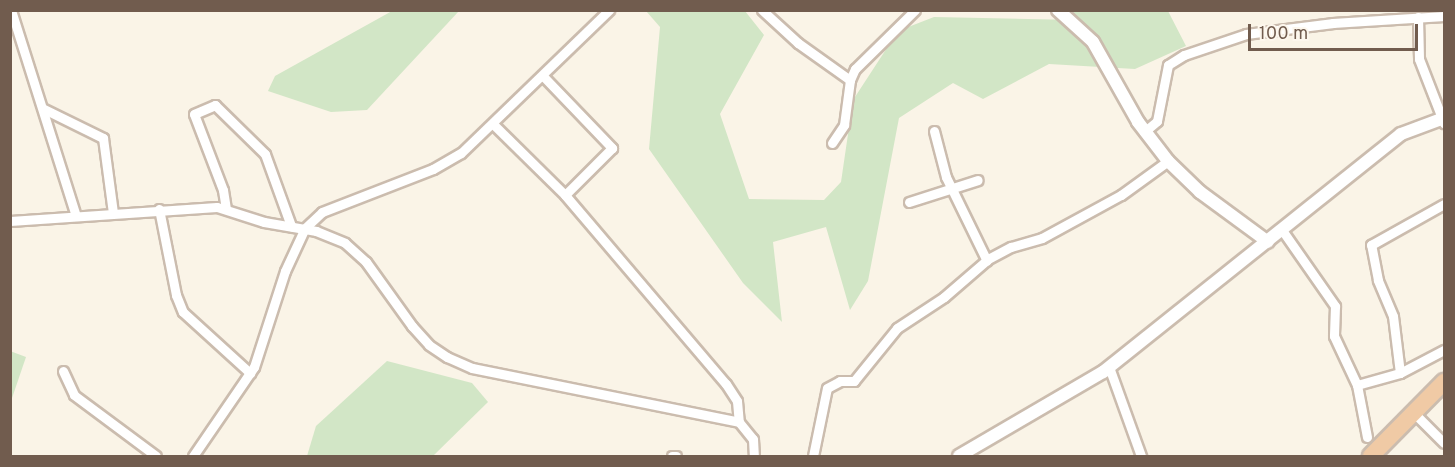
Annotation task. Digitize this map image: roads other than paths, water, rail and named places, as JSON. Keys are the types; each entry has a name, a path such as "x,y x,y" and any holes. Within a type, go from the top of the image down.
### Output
{"highway":[{"path":"1371,456 1412,411 1444,382"}],"street":[{"path":"11,10 76,216"},
{"path":"193,456 250,373 305,228 322,212 433,170 461,153 609,10"},
{"path":"762,10 798,43 849,80"},
{"path":"832,143 844,125 849,80 855,69 915,10"},
{"path":"1058,10 1093,42 1144,132 1168,161 1200,192 1268,242"},
{"path":"1144,132 1157,121 1166,71 1175,58 1246,34 1444,16"},
{"path":"959,456 1076,390 1109,367 1268,242 1401,134 1443,120 1419,59 1418,17"},
{"path":"543,76 612,148 565,195"},
{"path":"226,209 223,190 194,114 215,105 265,154 291,226"},
{"path":"44,109 103,138 113,213"},
{"path":"493,124 565,195 726,384 737,401 739,422 753,439 754,456"},
{"path":"934,131 951,189 987,261"},
{"path":"813,456 827,387 840,381 854,381 897,328 944,297 987,261 1011,247 1042,238 1121,195 1168,161"},
{"path":"909,202 978,180"},
{"path":"1400,373 1393,316 1377,280 1371,245 1444,204"},
{"path":"10,220 159,209 226,209 264,222 305,228 345,243 366,262 412,326 429,345 447,357 472,368 739,422"},
{"path":"159,209 176,295 183,312 250,373"},
{"path":"1282,230 1335,306 1334,336 1358,385 1367,438"},
{"path":"1358,385 1400,373 1444,350"},
{"path":"1109,367 1142,456"},
{"path":"63,370 74,395 156,456"},
{"path":"1412,411 1444,443"}]}
